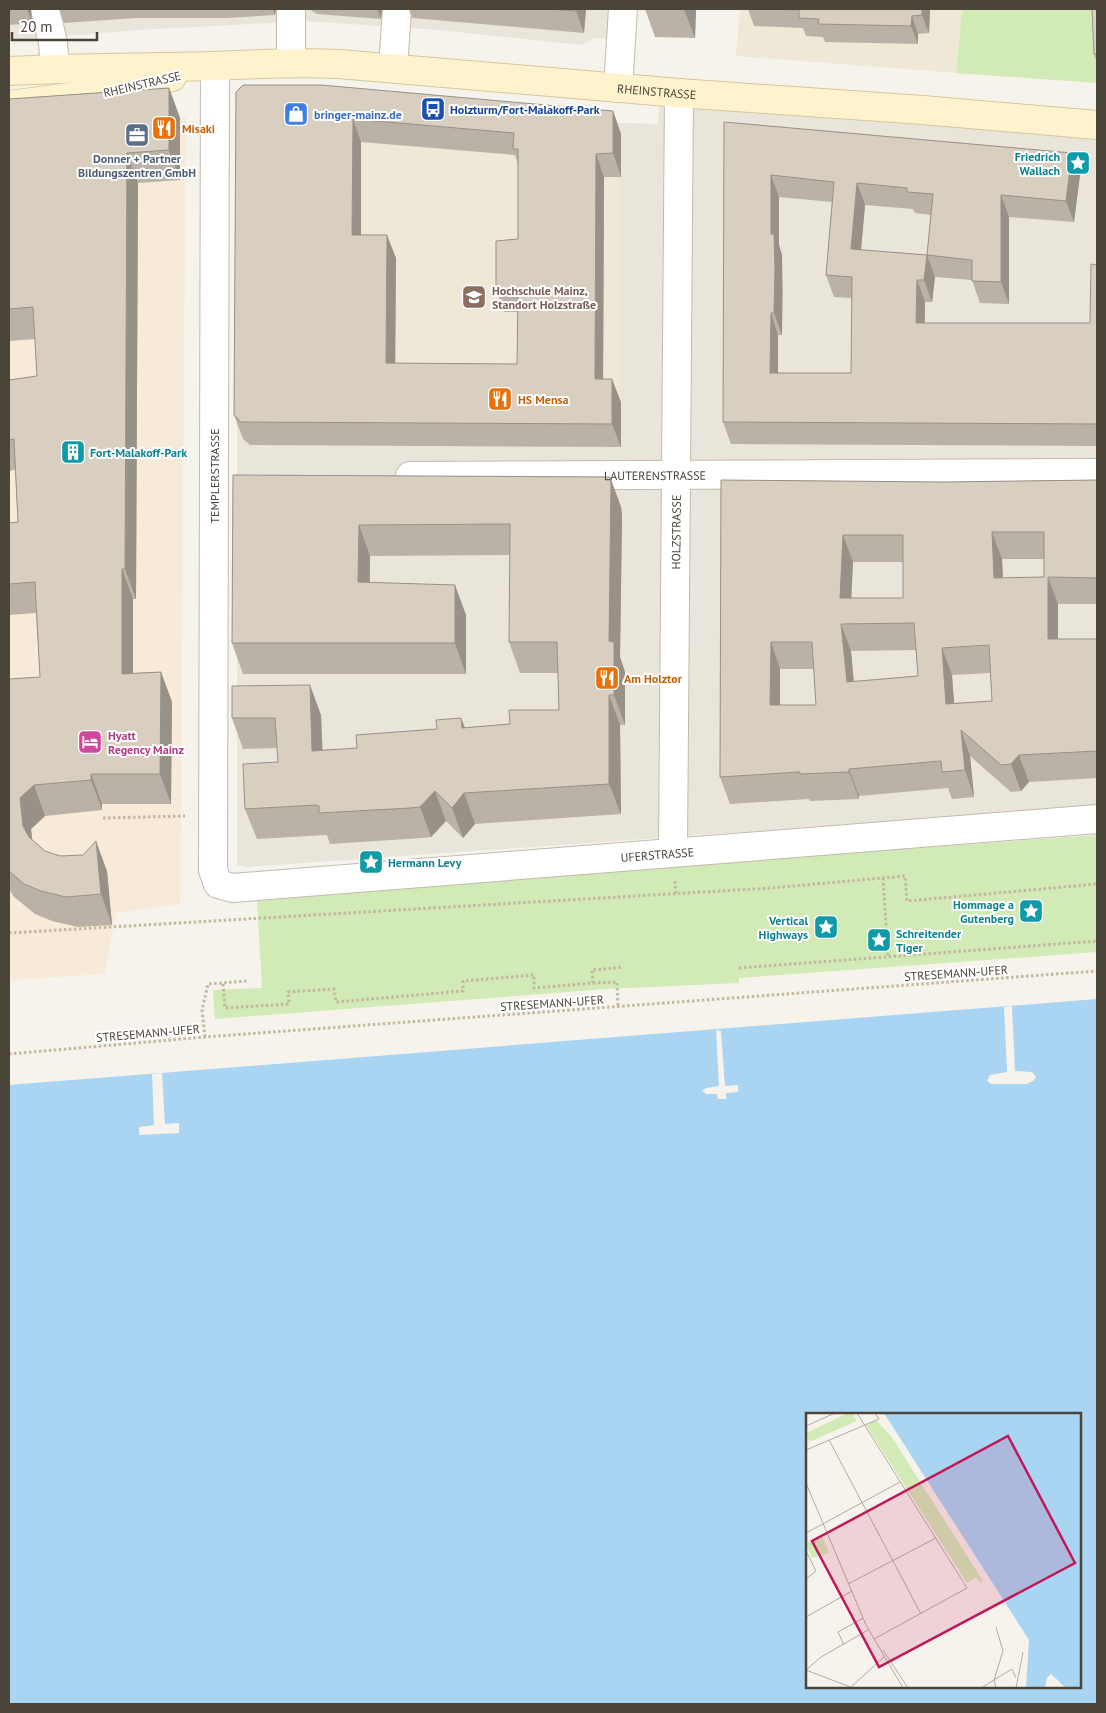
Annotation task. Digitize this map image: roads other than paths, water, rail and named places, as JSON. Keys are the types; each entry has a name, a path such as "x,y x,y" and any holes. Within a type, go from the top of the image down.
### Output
{"main road":[{"name":"RHEINSTRASSE","path":"9,71 55,68 215,66 292,62 393,68 679,93 923,110 1097,125"},
{"name":"RHEINSTRASSE","path":"9,105 101,93 215,66"}],"street":[{"path":"45,9 53,43 55,68"},
{"path":"291,9 292,62"},
{"path":"393,68 397,9"},
{"path":"618,88 623,9"},
{"name":"TEMPLERSTRASSE","path":"215,66 213,870 218,884"},
{"name":"HOLZSTRASSE","path":"673,851 678,475 679,93"},
{"name":"LAUTERENSTRASSE","path":"381,476 1097,473"},
{"path":"214,476 243,476"},
{"name":"UFERSTRASSE","path":"218,884 233,888 1097,818"}],"water":[{"path":"1097,999 1097,1704 9,1704 9,1085"}],"place":[{"name":"Holzturm/Fort-Malakoff-Park","path":"433,109"},
{"name":"bringer-mainz.de","path":"296,114"},
{"name":"Misaki","path":"164,128"},
{"name":"Donner + Partner Bildungszentren GmbH","path":"137,135"},
{"name":"Friedrich Wallach","path":"1078,163"},
{"name":"Hochschule Mainz, Standort Holzstraße","path":"474,297"},
{"name":"HS Mensa","path":"500,399"},
{"name":"Fort-Malakoff-Park","path":"73,452"},
{"name":"Am Holztor","path":"607,678"},
{"name":"Hyatt Regency Mainz","path":"90,742"},
{"name":"Hermann Levy","path":"371,862"},
{"name":"Hommage a Gutenberg","path":"1031,911"},
{"name":"Vertical Highways","path":"826,927"},
{"name":"Schreitender Tiger","path":"879,940"}]}
